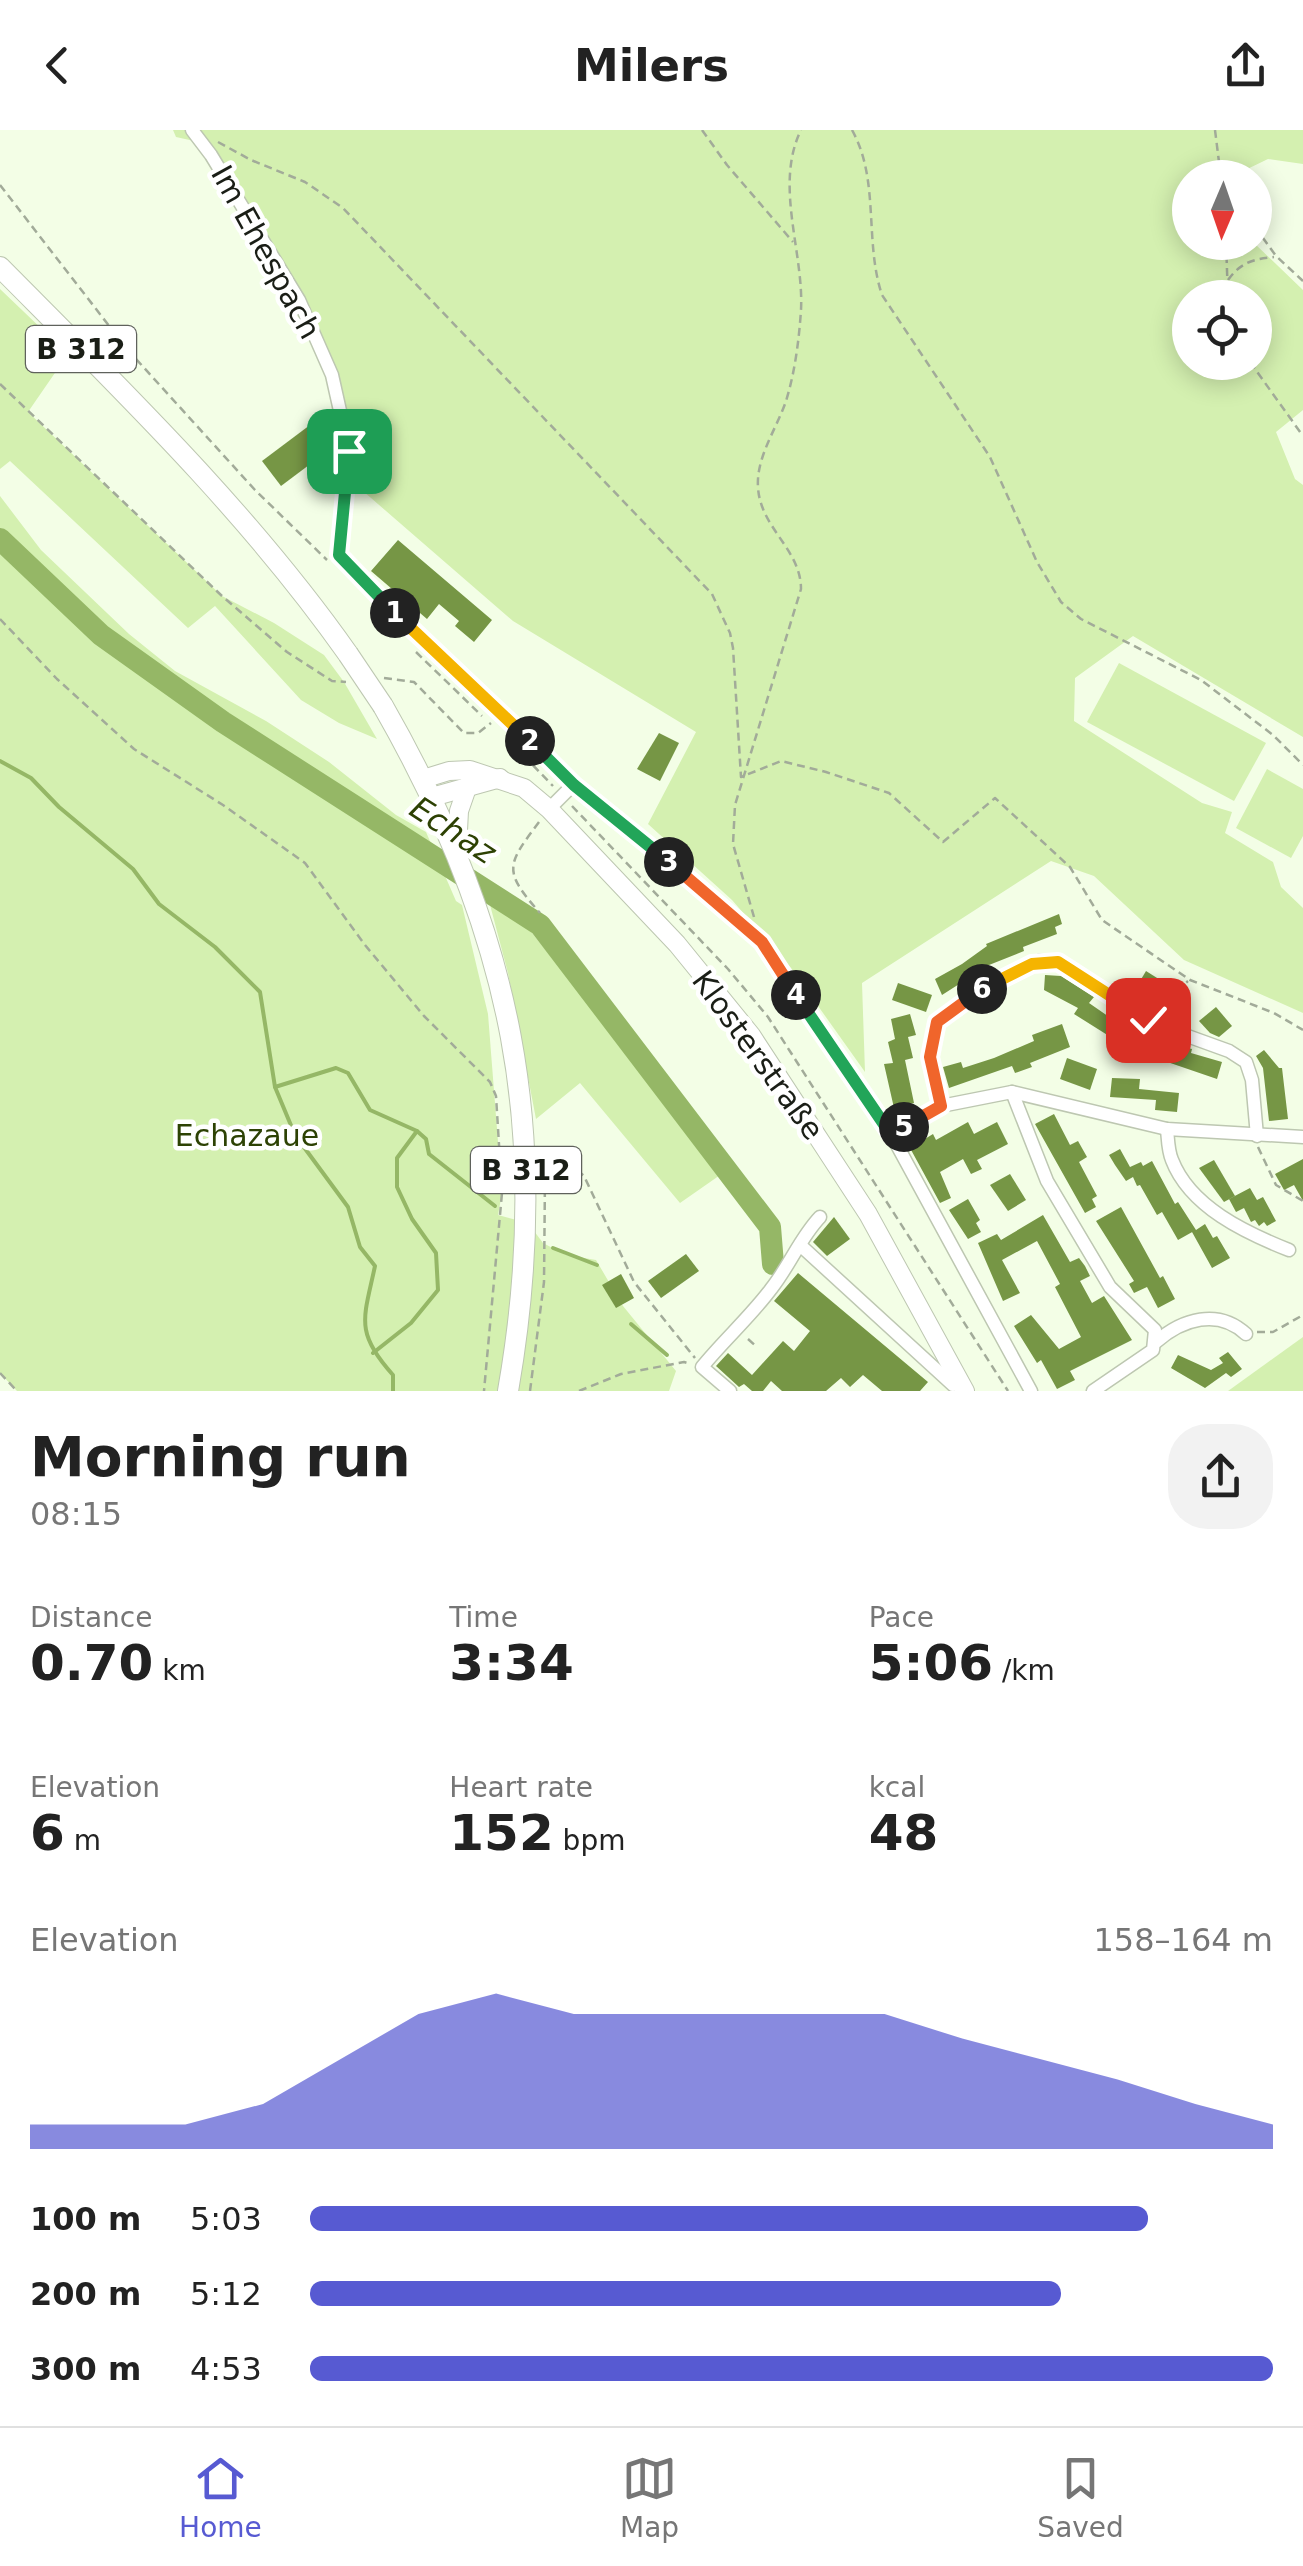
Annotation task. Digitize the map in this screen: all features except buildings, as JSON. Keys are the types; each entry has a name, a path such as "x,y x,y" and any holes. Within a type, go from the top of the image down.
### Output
{"main road":[{"name":"B 312","path":"0,267 163,432 314,606 383,706 428,788 459,857 492,951 518,1077 526,1159 523,1271 508,1391"},
{"name":"Klosterstraße","path":"428,788 458,770 484,772 556,803 751,1035 868,1214 955,1387"},
{"path":"428,788 468,786 500,778"},
{"path":"459,857 459,811 468,786"}],"street":[{"name":"Im Ehespach","path":"192,130 299,300 332,375 349,451 339,555 574,785"},
{"path":"556,803 574,785 762,942 892,1136 1031,1391"},
{"path":"941,1106 930,1057 937,1022 971,996 1032,964 1049,961 1068,966 1148,1020 1229,1051 1246,1062 1252,1080 1257,1136"},
{"path":"892,1136 941,1106 1012,1092 1167,1129 1303,1137"},
{"path":"1012,1092 1047,1181 1110,1286 1156,1330 1153,1350 1092,1391"},
{"path":"1167,1129 1171,1159 1185,1182 1212,1210 1256,1237 1289,1250"},
{"path":"730,1391 702,1367 766,1296 803,1235 820,1217"},
{"path":"800,1245 955,1387"},
{"path":"1156,1342 1172,1328 1215,1318 1234,1323 1246,1334"}],"path":[{"path":"702,130 794,244"},
{"path":"762,942 734,844 735,806 801,590 798,565 761,507 758,483 762,457 787,396 799,334 801,305 791,164 801,130"},
{"path":"852,130 865,154 874,269 882,295 990,458 1036,562 1061,602 1081,619 1200,680 1272,735 1303,765"},
{"path":"1215,130 1219,160"},
{"path":"203,143 213,139 305,182 343,208 712,594 733,648 741,778"},
{"path":"0,184 128,349 254,490"},
{"path":"1272,250 1303,281"},
{"path":"1228,280 1236,269 1252,259 1276,256"},
{"path":"1227,260 1228,280"},
{"path":"1263,380 1303,436"},
{"path":"0,384 222,596"},
{"path":"0,619 57,679 134,750 306,863 365,945 424,1016 490,1082 496,1096 502,1193 484,1391"},
{"path":"523,756 556,803 728,969 768,1017 1008,1391"},
{"path":"741,778 781,761 826,772 890,793 943,842 995,798 1070,868 1102,920 1190,980 1274,1013 1303,1030"},
{"path":"540,913 522,892 513,863 518,847 556,803"},
{"path":"1148,1020 1157,1005 1190,980"},
{"path":"1257,1136 1272,1180 1303,1200"},
{"path":"530,1391 544,1282 545,1176 556,1160 570,1164 584,1176 634,1282 702,1367"},
{"path":"1246,1334 1273,1332 1303,1315"},
{"path":"579,1391 621,1374 663,1365 684,1362 702,1367"},
{"path":"0,1373 17,1391"}],"green space":[{"path":"173,130 1303,130 1303,164 1268,159 1172,160 1172,260 1272,260 1303,290 1303,410 1276,432 1295,479 1303,485 1303,737 1133,636 1075,678 1074,721 1202,803 1232,812 1225,833 1273,862 1281,887 1303,908 1303,1013 1184,960 1094,876 1051,861 862,983 865,1072 791,968 732,900 648,824 696,732 513,621 356,485 346,484 342,414 299,300 203,143 176,137"},
{"path":"0,289 68,354 28,412 222,596 324,655 377,739 339,723 301,700 215,606 188,628 10,461 0,469"},
{"name":"Echazaue","path":"0,496 41,550 129,634 175,671 266,721 329,762 396,815 426,832 456,901 462,905 488,1014 502,1193 498,1215 528,1223 543,1243 566,1255 596,1260 623,1306 676,1371 669,1391 17,1391 0,1373"},
{"path":"1119,663 1266,743 1234,801 1087,722"},
{"path":"1267,769 1303,789 1303,836 1291,858 1236,828"},
{"path":"489,901 521,919 723,1173 680,1203 580,1083 536,1119 508,973"},
{"path":"1303,1337 1303,1391 1228,1391"}],"waterway":[{"name":"Echaz","path":"0,539 101,635 223,722 540,925 770,1227 773,1264"},
{"path":"0,761 31,778 133,869 159,904 215,947 260,992 275,1087 295,1135 348,1207 360,1247 375,1266 365,1324 372,1347 393,1375 393,1391"},
{"path":"275,1087 336,1068 348,1073 370,1110 417,1131 426,1139 429,1154 495,1206"},
{"path":"373,1353 411,1323 438,1290 436,1253 412,1219 397,1187 397,1158 417,1131"},
{"path":"553,1248 597,1265"},
{"path":"631,1324 667,1355"}],"route":[{"path":"349,451 339,555 405,624 574,785 762,942 892,1136 941,1106 930,1057 937,1022 971,996 1032,964 1049,961 1068,966 1148,1020"}]}
